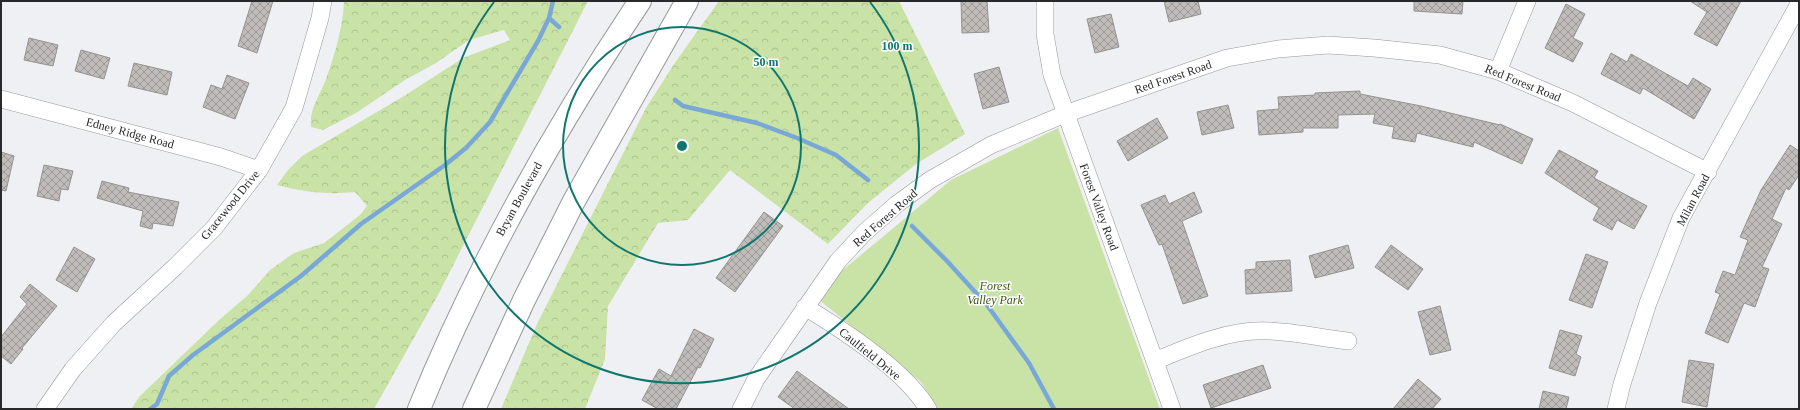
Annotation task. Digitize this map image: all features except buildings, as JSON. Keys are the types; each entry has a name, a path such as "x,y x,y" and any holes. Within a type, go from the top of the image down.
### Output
{"highway":[{"name":"Bryan Boulevard","path":"419,409 444,349 490,252 520,196 560,125 640,1"},
{"path":"474,409 524,300 574,201 687,1"}],"street":[{"name":"Gracewood Drive","path":"45,409 73,369 114,323 175,268 214,228 259,170 294,108 320,18 323,1"},
{"name":"Forest Valley Road","path":"1045,1 1046,41 1052,75 1172,409"},
{"path":"1498,71 1527,1"},
{"name":"Milan Road","path":"1616,409 1622,384 1648,303 1682,218 1799,4"},
{"name":"Red Forest Road","path":"741,409 756,379 838,261 864,234 897,204 930,180 991,145 1065,114 1227,58 1278,49 1328,45 1374,48 1440,56 1498,71 1572,103 1708,172"},
{"name":"Edney Ridge Road","path":"1,99 221,157 259,170"},
{"name":"Caulfield Drive","path":"805,307 833,324 895,371 924,402 928,409"},
{"path":"1155,361 1188,347 1236,334 1268,331 1348,341"}],"green space":[{"path":"344,1 588,1 438,295 374,409 131,409 140,396 218,321 248,295 270,270 294,253 324,243 360,215 367,206 355,192 315,192 277,185 288,170 302,156 404,96 463,58 510,40 504,30 469,40 436,63 405,80 356,113 323,130 311,127 311,120 313,108 324,85 335,50 342,21"},
{"path":"719,1 899,1 965,134 916,164 868,203 828,244 730,170 688,220 658,223 608,306 605,359 585,409 501,409 537,324 646,108 674,64"},
{"name":"Forest Valley Park","path":"1058,128 1160,409 938,409 921,382 813,295 951,180"}],"waterway":[{"path":"150,409 157,404 169,376 193,355 301,276 361,224 445,165 466,148 490,122 538,41 549,18 553,1"},
{"path":"549,18 559,27"},
{"path":"675,100 683,106 757,123 797,138 836,155 868,180"},
{"path":"912,226 947,261 987,305 1029,363 1054,409"}]}
